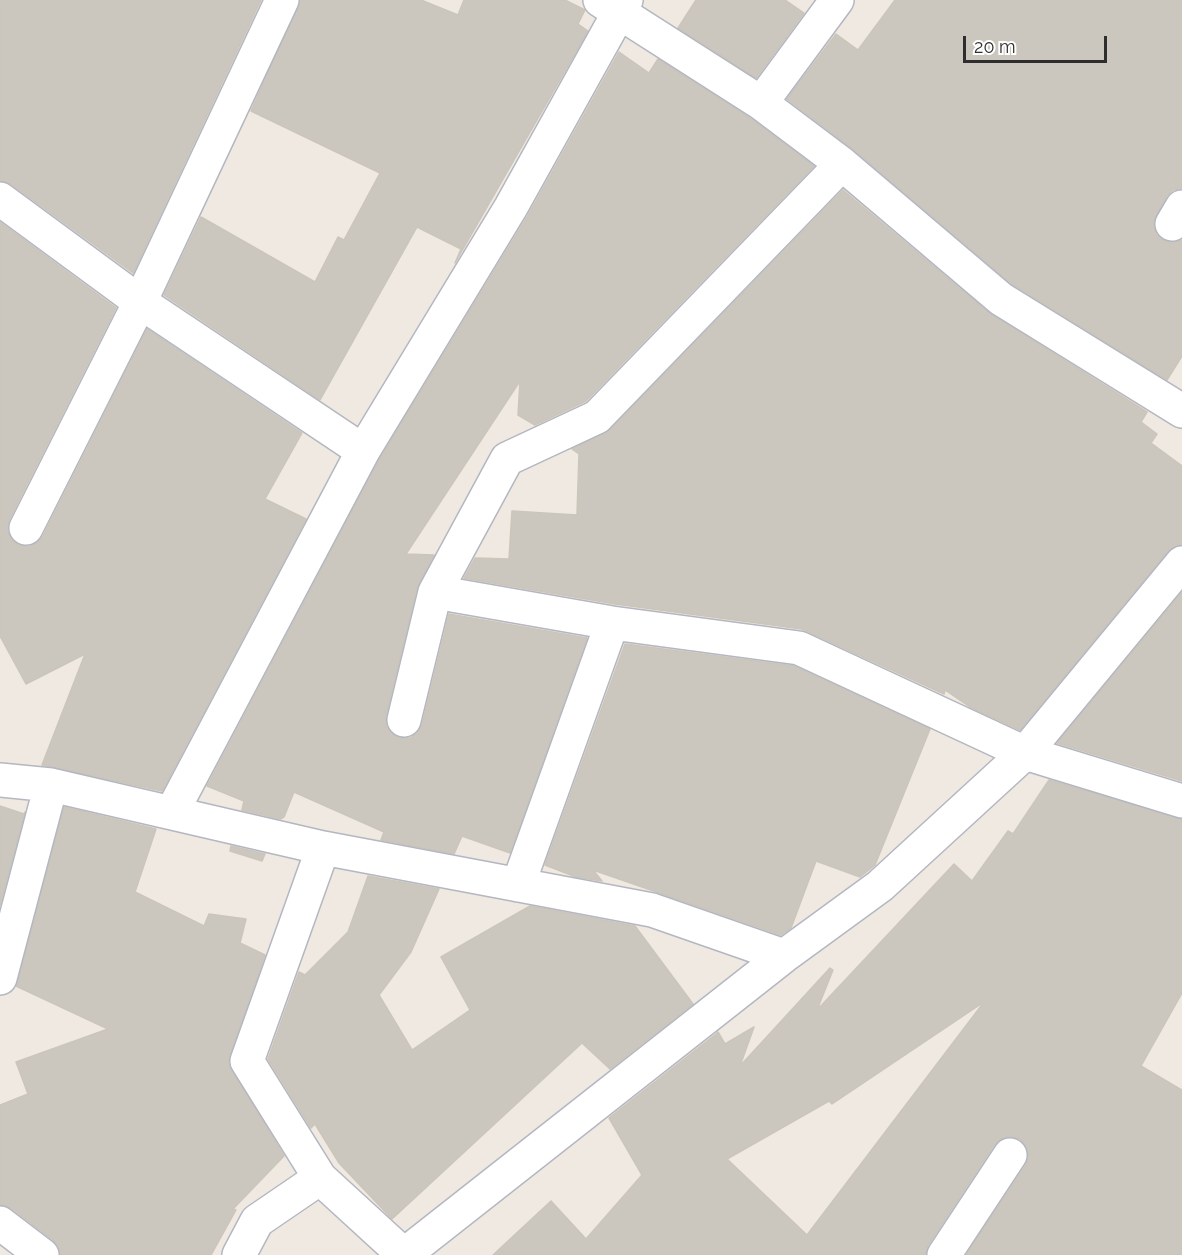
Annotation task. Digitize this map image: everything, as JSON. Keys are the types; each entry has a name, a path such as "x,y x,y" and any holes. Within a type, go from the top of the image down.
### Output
{"street":[{"path":"26,528 140,302 282,0"},
{"path":"761,103 837,0"},
{"path":"172,812 363,451 511,207 615,4 761,103 842,164 1001,299 1182,411"},
{"path":"404,720 435,592 507,459 597,417 842,164"},
{"path":"0,199 140,302 363,451"},
{"path":"323,848 247,1061 320,1178 404,1255 784,956 880,886 1025,753 1182,563"},
{"path":"435,592 612,623 800,648 1025,753 1182,801"},
{"path":"518,885 612,623"},
{"path":"0,780 51,785 323,848 652,909 784,956"},
{"path":"0,978 51,785"},
{"path":"944,1255 1010,1155"},
{"path":"239,1255 257,1221 320,1178"},
{"path":"0,1223 42,1255"}],"building":[{"path":"0,0 261,0 133,273 11,184 0,181"},
{"path":"300,0 421,0 458,15 464,0 565,0 585,10 578,24 588,31 455,263 461,249 417,227 320,400 164,295 201,217 315,282 338,237 344,240 380,173 251,111"},
{"path":"696,0 785,0 804,13 756,78 678,28"},
{"path":"895,0 1182,0 1182,188 1173,190 1166,197 1153,223 1156,234 1163,240 1172,243 1182,240 1182,356 1167,380 1012,284 854,150 787,99 836,34 858,50"},
{"path":"619,52 649,73 658,59 750,118 814,166 586,401 535,425 518,415 520,381 406,554 434,555 417,588 386,716 386,726 399,738 410,738 422,725 449,614 587,638 510,853 462,836 454,854 381,840 384,832 294,792 284,817 281,819 242,810 244,801 207,786 379,460 527,217"},
{"path":"843,190 989,313 1147,412 1141,422 1157,434 1151,443 1182,466 1182,545 1168,551 1020,730 970,707 945,690 944,694 802,629 615,604 464,578 475,558 509,559 512,511 577,515 579,454 572,449 610,430"},
{"path":"0,222 116,308 9,520 7,530 11,539 17,544 28,547 37,543 43,536 147,329 302,433 265,499 306,519 162,791 42,765 85,654 26,684 0,636"},
{"path":"1182,592 1182,781 1057,743"},
{"path":"625,644 794,666 930,729 875,865 860,877 816,861 791,928 781,935 593,870 602,881 576,877 545,865"},
{"path":"1049,780 1182,819 1182,993 1141,1066 1182,1090 1182,1255 966,1255 1026,1165 1029,1156 1026,1146 1020,1139 1011,1136 1001,1139 994,1145 928,1245 925,1255 493,1255 551,1201 586,1239 642,1175 609,1118 718,1032 725,1044 754,1027 740,1066 830,968 833,970 817,1010 954,864 972,881 1008,831 1013,834","holes":["984,1002 807,1235 727,1159 829,1101 832,1104"]},
{"path":"0,806 24,814 25,812 0,905"},
{"path":"64,807 156,829 135,892 204,926 209,914 246,919 240,943 265,955 228,1063 284,1156 233,1209 236,1210 211,1255 60,1255 53,1240 11,1208 0,1205 0,1105 28,1094 16,1062 108,1029 16,986"},
{"path":"231,846 265,854 262,861 230,851"},
{"path":"368,876 439,889 411,952 379,995 412,1050 470,1010 441,957 530,906 635,926 693,1004 610,1069 582,1043 392,1219 339,1163 315,1124 311,1128 268,1059 299,972 305,975 348,932"}]}
